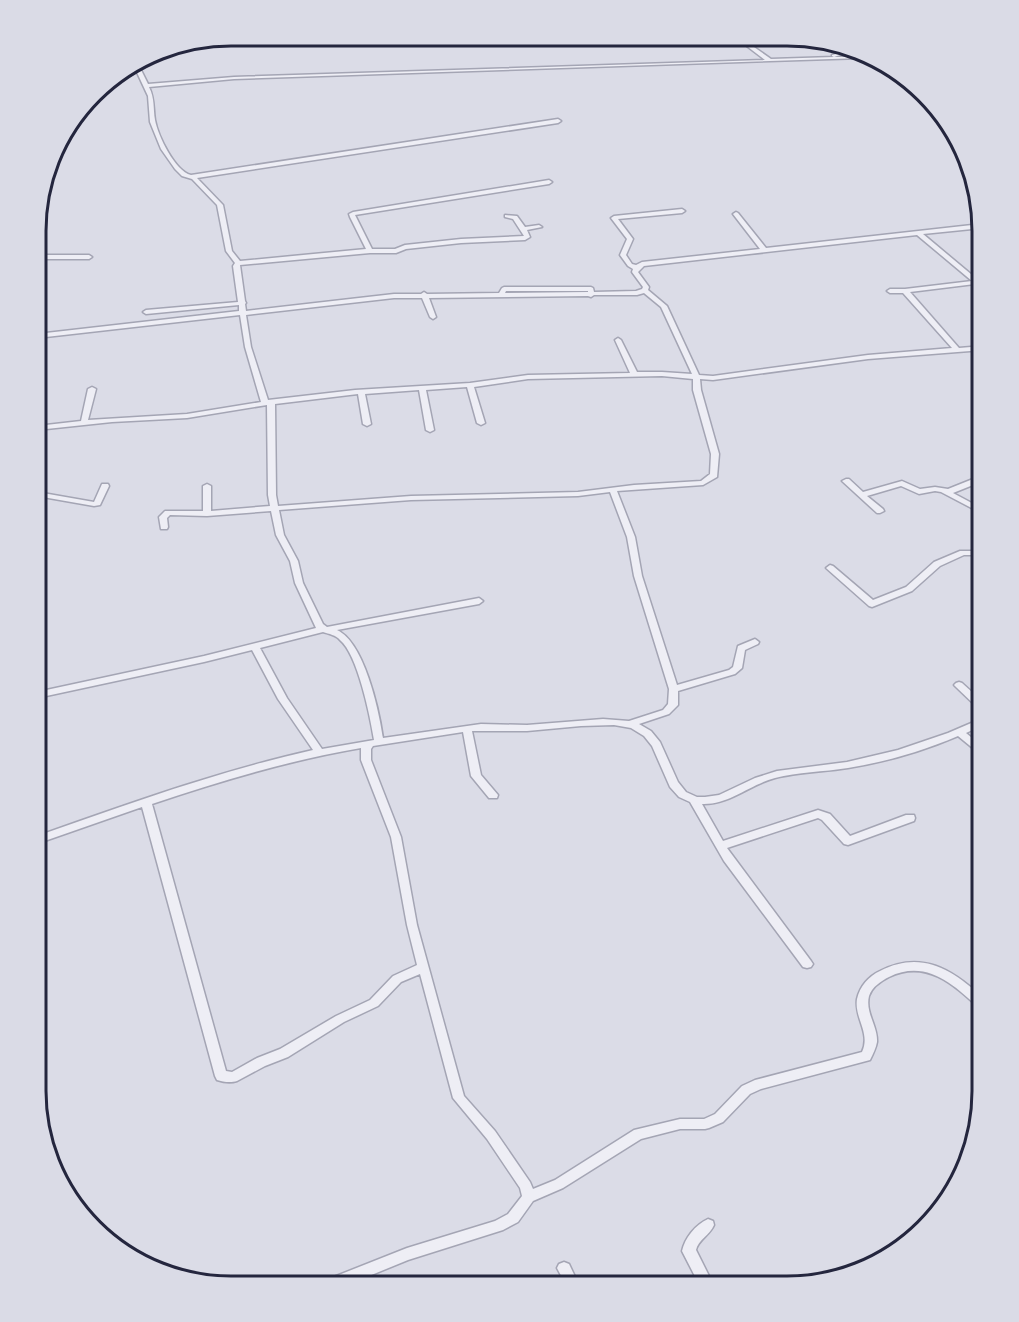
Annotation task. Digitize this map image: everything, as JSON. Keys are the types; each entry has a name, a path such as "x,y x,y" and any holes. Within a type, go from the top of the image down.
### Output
{"street":[{"path":"750,47 769,60"},
{"path":"826,58 839,54"},
{"path":"147,86 234,78 849,58"},
{"path":"139,71 151,96 153,122 164,149 177,168 184,175 192,177 558,121"},
{"path":"192,177 220,205 229,251 238,263"},
{"path":"370,251 352,214 549,182"},
{"path":"637,268 624,259 623,255 630,239 614,218 682,211"},
{"path":"736,214 765,251"},
{"path":"238,263 370,251 396,251 405,247 526,237 516,217 507,216"},
{"path":"523,229 539,227"},
{"path":"645,290 646,286 635,272 642,264 972,227"},
{"path":"918,233 972,275"},
{"path":"47,257 89,257"},
{"path":"238,263 236,266 249,347 268,402 272,495 280,535 294,561 299,583 326,629 345,639 351,648 373,708 375,743"},
{"path":"523,278 524,288"},
{"path":"890,291 972,282"},
{"path":"501,295 504,289 585,287 591,289 591,295"},
{"path":"47,335 373,297 424,294 591,295 645,290 664,306 696,375 697,390 714,454 714,475 703,483 524,496 411,498 207,514 168,513 164,517 164,527"},
{"path":"905,291 957,350"},
{"path":"424,294 433,317"},
{"path":"146,312 243,303"},
{"path":"618,340 635,375"},
{"path":"47,427 187,416 319,396 528,377 696,375 713,378 868,357 972,349"},
{"path":"470,384 481,423"},
{"path":"422,387 430,430"},
{"path":"84,423 92,389"},
{"path":"361,392 367,424"},
{"path":"319,396 319,407"},
{"path":"846,481 880,511"},
{"path":"862,495 902,483 919,492 939,489 972,506"},
{"path":"948,492 972,483"},
{"path":"47,496 94,504 97,503 105,486"},
{"path":"207,486 207,514"},
{"path":"47,836 241,772 320,753 484,727 523,728 612,722 633,723 666,712 673,705 674,689 638,576 631,537 613,490"},
{"path":"830,568 872,604 909,589 937,564 963,553 972,553"},
{"path":"47,693 326,629 479,601"},
{"path":"674,689 732,672 737,668 741,648 755,642"},
{"path":"255,646 283,699 320,753"},
{"path":"958,685 972,698"},
{"path":"633,723 652,736 680,792 694,800 716,800 763,778 780,774 849,765 950,738 972,727"},
{"path":"466,729 476,777 493,795"},
{"path":"960,733 972,743"},
{"path":"375,743 366,748 366,760 396,837 404,891 459,1098 491,1135 526,1186 529,1197"},
{"path":"694,800 721,846 807,964"},
{"path":"146,802 221,1076 233,1077 284,1053 340,1019 374,1003 397,979 423,967"},
{"path":"721,846 818,814 826,817 848,841 910,818"},
{"path":"353,1276 407,1254 498,1226 513,1218 529,1197 559,1184 638,1134 680,1124 705,1124 719,1118 746,1090 759,1084 866,1056 873,1037 862,1001 866,987 897,967 927,966 944,973 972,996"},
{"path":"702,1276 689,1251 692,1242 708,1225"},
{"path":"564,1268 568,1276"}]}
